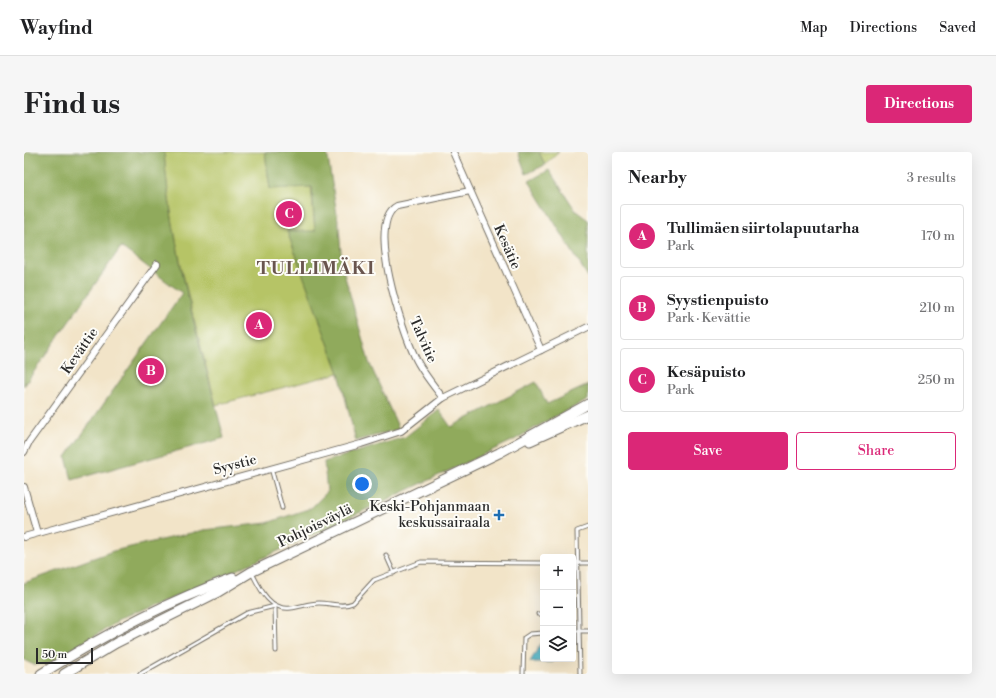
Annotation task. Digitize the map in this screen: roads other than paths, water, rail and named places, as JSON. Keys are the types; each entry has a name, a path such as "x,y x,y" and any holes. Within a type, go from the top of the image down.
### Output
{"main road":[{"name":"Pohjoisväylä","path":"64,674 116,643 218,592 251,572 499,453 588,404"},
{"name":"Pohjoisväylä","path":"499,453 550,433 588,415"},
{"name":"Pohjoisväylä","path":"41,674 95,641 152,611 213,585 251,572"}],"street":[{"name":"Kesätie","path":"454,152 541,350"},
{"name":"Talvitie","path":"443,398 421,369 415,357 393,296 385,248 386,220 392,209 397,206 470,191"},
{"name":"Kevättie","path":"24,452 28,442 157,264"},
{"path":"443,398 588,327"},
{"name":"Syystie","path":"24,537 361,444 401,431 443,398"},
{"path":"24,487 36,533"}],"lane":[{"path":"271,468 282,508"},
{"path":"580,674 577,531 588,527"},
{"path":"386,555 394,573"},
{"path":"140,674 247,613 275,606 284,608 320,603 348,605 353,603 374,580 416,564 436,561 540,563"},
{"path":"578,563 588,563"},
{"path":"251,572 262,591 275,606 276,651"},
{"path":"578,631 588,631"},
{"path":"523,674 524,638 530,634 540,633"}],"water":[{"path":"540,645 540,662 530,662"}],"place":[{"name":"Kesäpuisto","path":"289,214"},
{"name":"Tullimäen siirtolapuutarha","path":"259,325"},
{"name":"Syystienpuisto","path":"151,371"},
{"name":"Keski-Pohjanmaan keskussairaala","path":"499,515"}],"district":[{"name":"TULLIMÄKI","path":"316,268"}]}
